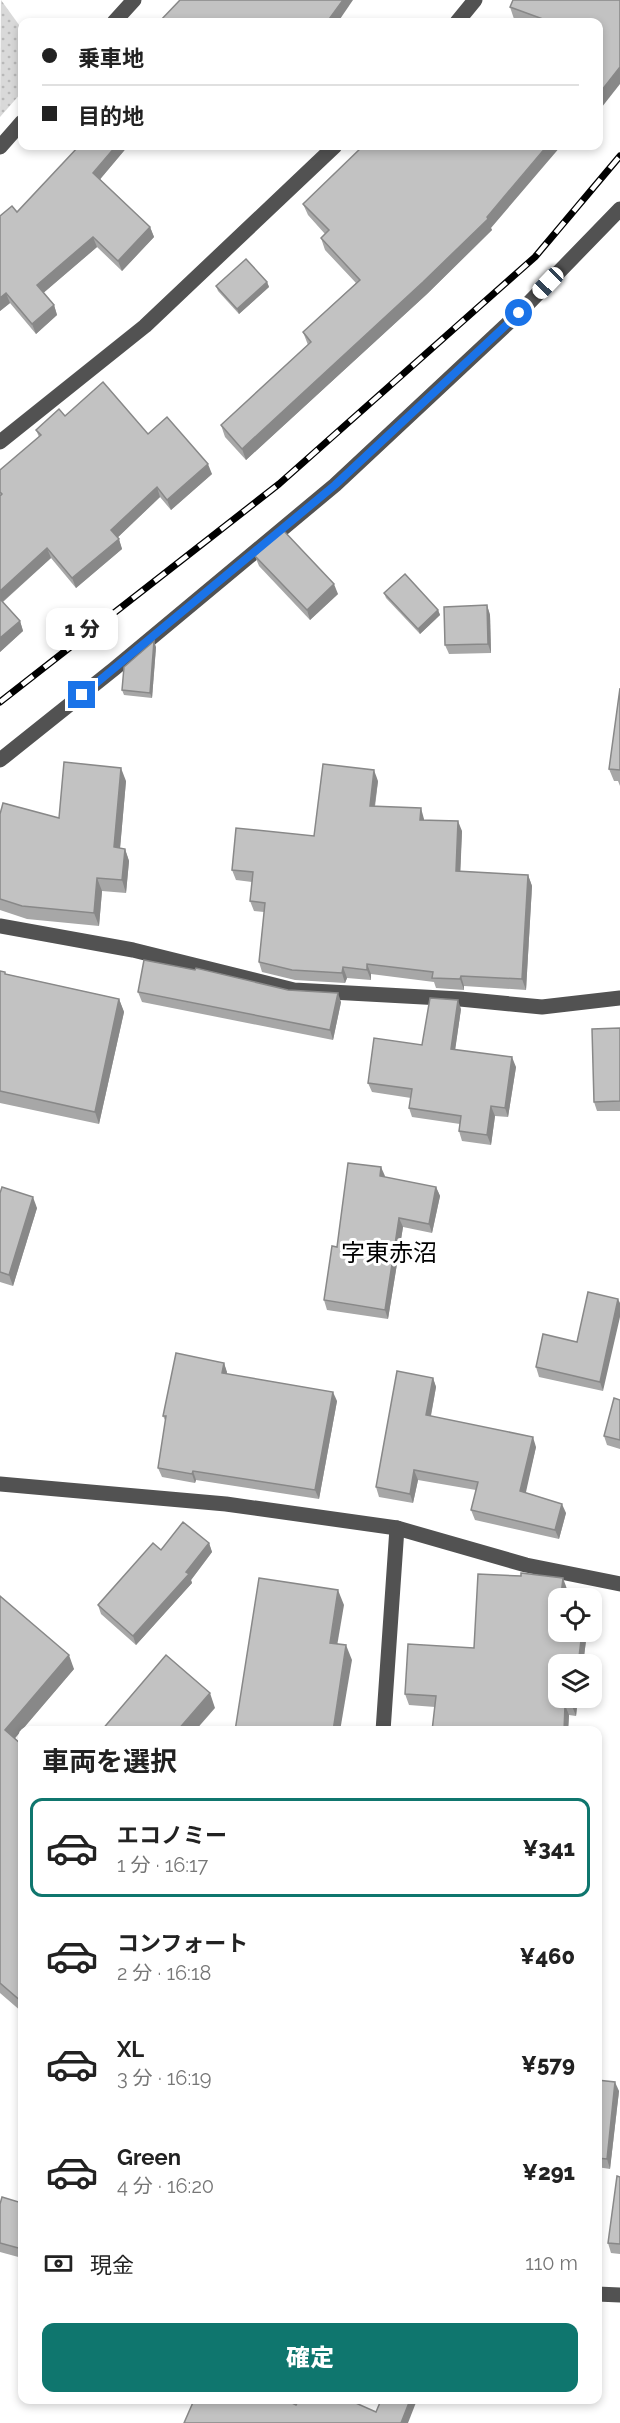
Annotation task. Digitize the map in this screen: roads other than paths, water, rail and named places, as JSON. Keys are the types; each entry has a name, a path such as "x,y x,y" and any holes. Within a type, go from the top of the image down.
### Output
{"street":[{"path":"118,18 134,0"},
{"path":"460,18 475,0"},
{"path":"0,147 18,127"},
{"path":"0,442 145,326 330,150"},
{"path":"0,760 114,669 335,485 519,313 620,209"},
{"path":"0,926 133,950 294,990 460,999 543,1007 620,998"},
{"path":"0,1484 226,1504 397,1528 526,1565 620,1584"},
{"path":"383,1726 397,1528"},
{"path":"602,2294 620,2295"}],"railway":[{"path":"0,702 279,484 535,257 620,156"}],"district":[{"name":"字東赤沼","path":"389,1253"}]}
